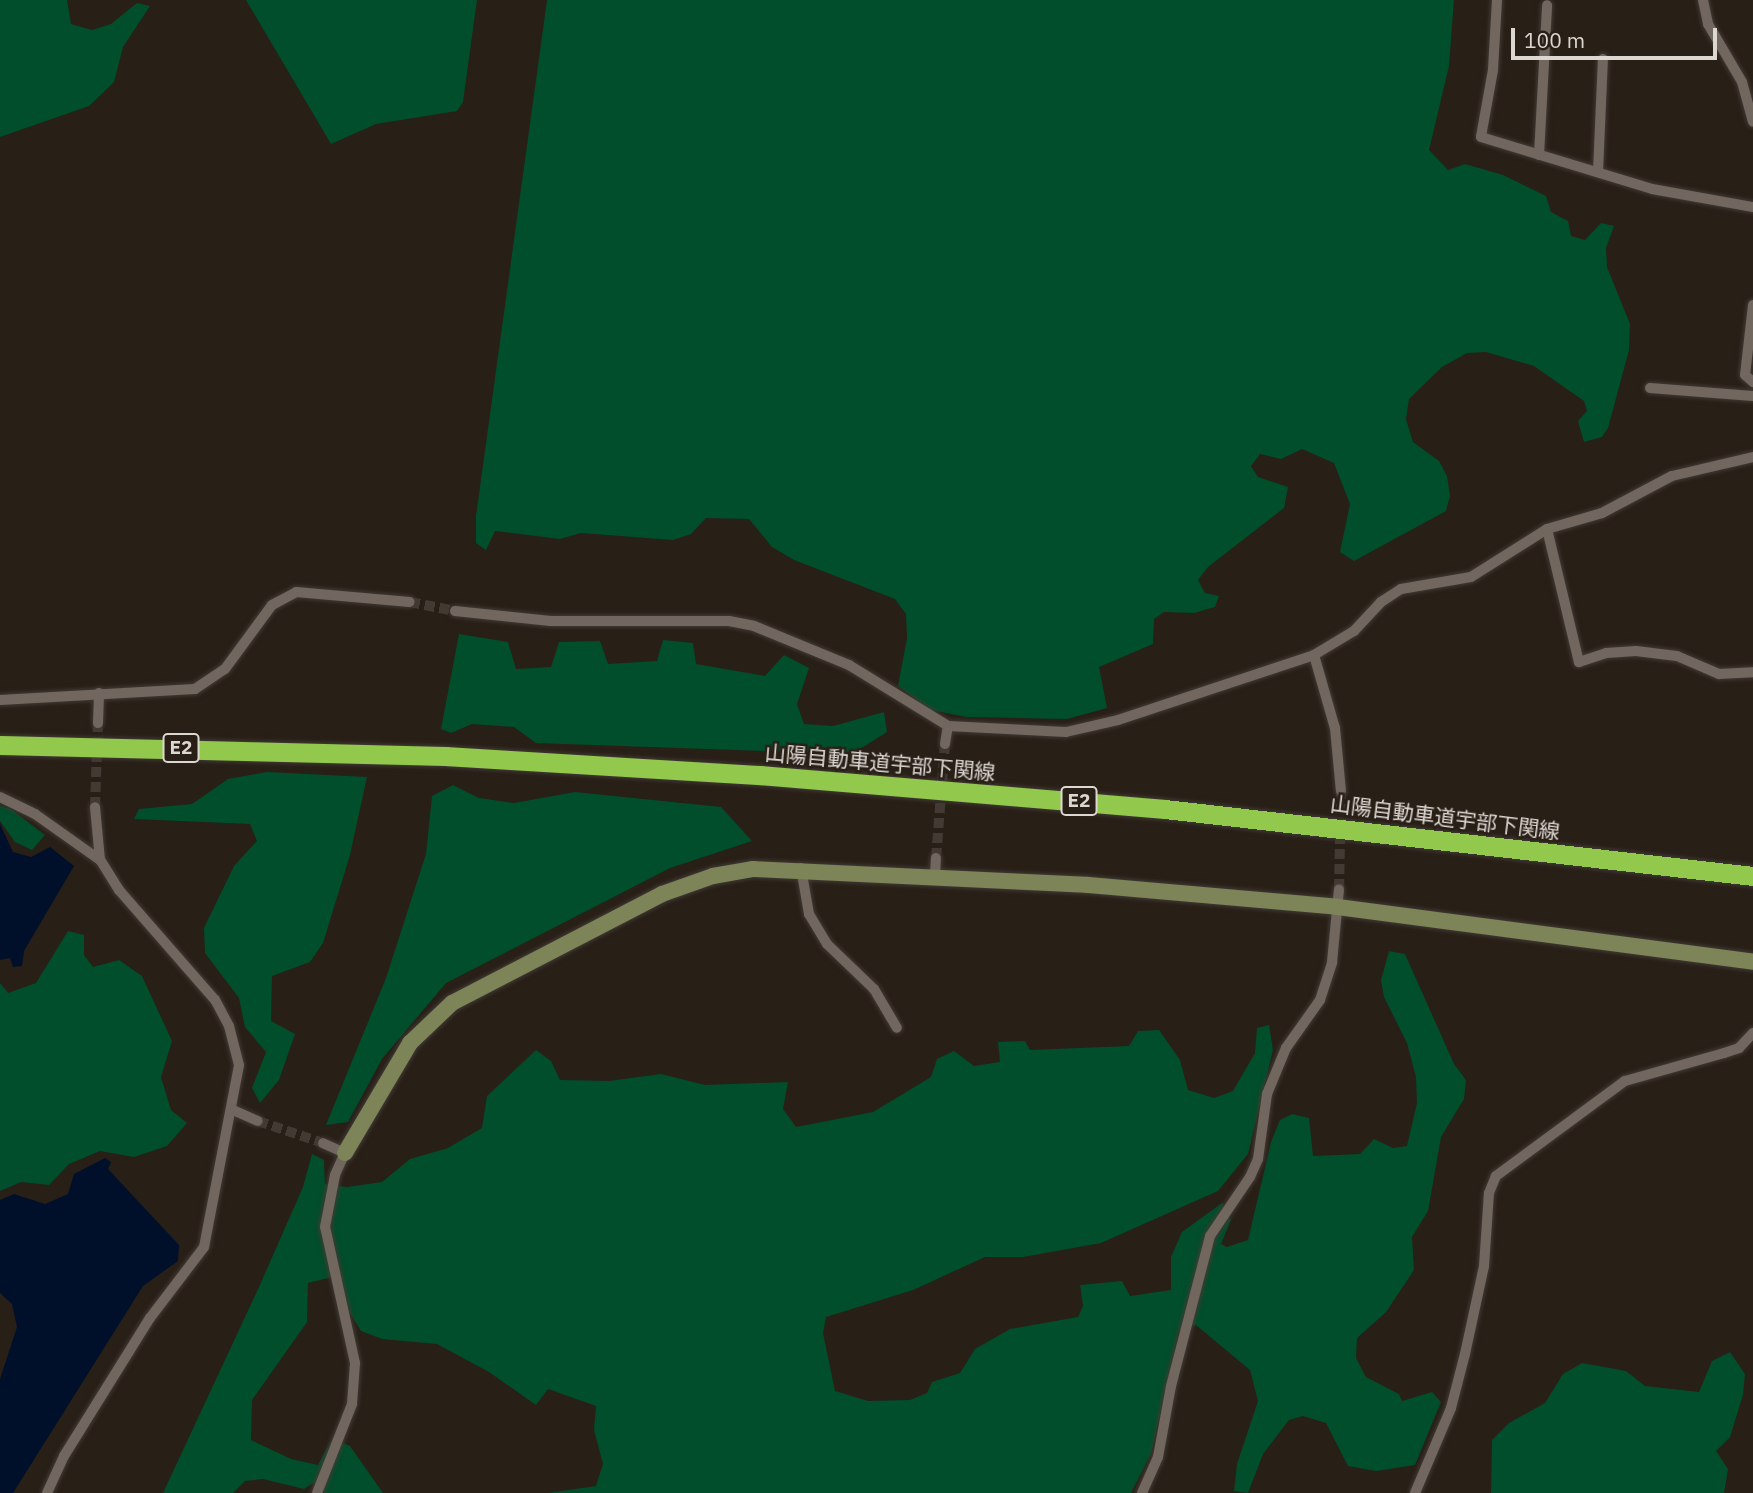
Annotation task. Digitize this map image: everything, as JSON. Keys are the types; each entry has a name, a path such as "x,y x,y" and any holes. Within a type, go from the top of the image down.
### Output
{"highway":[{"name":"山陽自動車道宇部下関線","path":"0,745 580,761 1152,808 1753,876"}],"street":[{"path":"1497,0 1493,70 1481,137 1652,188 1753,207"},
{"path":"1703,0 1708,24 1742,82 1753,122"},
{"path":"1539,155 1546,5"},
{"path":"1598,172 1603,60"},
{"path":"1753,305 1745,375 1753,382"},
{"path":"1650,388 1753,396"},
{"path":"455,611 550,621 699,620 754,626 849,664 948,726 1017,732 1093,728 1314,655 1354,631 1381,603 1401,589 1471,577 1546,529 1602,513 1672,476 1753,457"},
{"path":"1546,529 1579,662 1606,653 1636,651 1677,656 1719,674 1753,672"},
{"path":"0,700 195,689 225,669 272,605 296,592 410,602"},
{"path":"1314,655 1335,729 1342,791"},
{"path":"98,723 99,693"},
{"path":"945,744 948,726"},
{"path":"0,797 35,814 100,860 119,890 201,980 229,1026 239,1065 233,1110 204,1247 150,1318 47,1493"},
{"path":"94,807 100,860"},
{"path":"935,876 936,858"},
{"path":"801,868 809,914 827,944 874,989 897,1028"},
{"path":"317,1493 352,1404 355,1381 352,1337 325,1227 335,1175 345,1153 410,1043 452,1003 479,985 662,894 740,871 801,868 935,876 1338,907 1753,962"},
{"path":"1142,1493 1158,1457 1171,1385 1210,1236 1250,1177 1258,1158 1267,1094 1286,1048 1320,1000 1332,962 1339,889"},
{"path":"1415,1493 1451,1408 1465,1354 1484,1266 1489,1193 1496,1176 1625,1081 1740,1048 1753,1033"},
{"path":"233,1110 258,1121"},
{"path":"323,1143 345,1153"}],"green space":[{"path":"0,0 67,0 71,24 92,30 111,24 137,3 150,6 123,47 114,82 89,106 0,137"},
{"path":"246,0 477,0 463,102 457,111 376,124 331,144"},
{"path":"547,0 1454,0 1449,66 1429,150 1448,170 1465,164 1503,175 1546,196 1551,212 1568,221 1571,236 1585,240 1601,223 1614,226 1606,248 1607,267 1630,324 1629,350 1608,428 1602,437 1584,442 1578,421 1587,411 1584,401 1534,366 1486,352 1467,353 1442,367 1409,399 1406,419 1413,442 1439,461 1447,476 1450,496 1446,511 1354,561 1340,552 1350,504 1334,463 1302,449 1281,459 1260,454 1251,466 1258,477 1288,487 1284,508 1208,567 1198,580 1205,593 1219,596 1215,607 1194,613 1164,612 1154,619 1153,644 1099,667 1107,708 1067,719 966,717 931,710 898,686 907,638 906,614 895,599 794,560 772,547 749,519 706,518 691,534 673,540 581,533 560,539 495,531 486,550 476,543 476,516"},
{"path":"459,634 508,642 516,669 551,667 559,642 600,641 608,664 657,661 663,640 693,643 696,664 765,676 784,655 809,668 797,704 804,724 833,726 884,712 887,732 852,754 536,743 514,727 472,724 451,733 441,729"},
{"path":"267,772 367,777 350,855 323,943 310,962 272,976 271,1021 295,1034 279,1080 260,1103 252,1088 266,1052 245,1027 239,998 205,953 204,928 234,866 257,841 250,824 134,819 139,809 192,804 228,779"},
{"path":"453,785 479,798 514,803 575,792 721,807 752,841 670,868 446,983 382,1059 348,1122 326,1125 386,978 426,854 432,796"},
{"path":"0,806 11,809 45,835 32,850 15,842 0,821"},
{"path":"68,931 84,935 84,955 93,967 119,960 142,976 172,1041 161,1077 171,1110 187,1123 167,1146 134,1157 100,1151 69,1164 49,1185 21,1182 0,1191 0,983 8,993 36,983"},
{"path":"1389,951 1405,954 1454,1064 1466,1080 1464,1099 1441,1137 1428,1211 1412,1237 1414,1270 1386,1312 1357,1338 1356,1358 1366,1377 1399,1394 1402,1401 1432,1392 1441,1402 1415,1465 1376,1471 1348,1466 1326,1423 1303,1416 1289,1420 1263,1454 1248,1493 1234,1491 1237,1464 1258,1401 1250,1370 1196,1325 1179,1330 1151,1454 1131,1493 548,1493 596,1486 603,1464 594,1430 596,1406 548,1389 536,1405 489,1372 437,1344 382,1339 361,1331 350,1313 340,1275 308,1283 307,1322 252,1400 251,1440 291,1459 318,1465 332,1439 350,1446 383,1493 325,1493 313,1483 304,1489 263,1479 245,1481 233,1493 163,1493 303,1187 312,1154 324,1160 325,1184 347,1187 382,1182 410,1159 448,1148 482,1128 487,1096 536,1050 551,1061 560,1080 609,1081 661,1074 705,1085 788,1082 783,1109 796,1127 873,1112 931,1077 937,1059 954,1051 974,1066 1000,1062 998,1042 1025,1041 1030,1050 1129,1046 1138,1031 1159,1030 1180,1060 1188,1090 1214,1098 1233,1091 1255,1053 1257,1028 1269,1025 1273,1050 1248,1154 1218,1191 1101,1243 1023,1257 985,1257 913,1290 826,1317 823,1333 835,1391 868,1401 910,1400 927,1393 932,1382 960,1373 975,1349 1010,1329 1078,1317 1083,1306 1080,1285 1122,1281 1130,1296 1171,1290 1171,1257 1182,1232 1222,1203 1231,1220 1221,1244 1227,1247 1248,1240 1271,1142 1280,1120 1292,1114 1309,1118 1313,1156 1360,1154 1374,1139 1393,1148 1407,1146 1417,1103 1416,1077 1407,1043 1384,997 1381,980"},
{"path":"1730,1352 1745,1374 1743,1395 1730,1437 1716,1451 1728,1469 1724,1493 1491,1493 1492,1440 1509,1423 1545,1403 1563,1374 1582,1363 1626,1371 1645,1386 1699,1392 1712,1361"}],"water":[{"path":"0,824 13,852 31,857 50,847 74,866 24,951 22,966 13,967 10,958 0,960"},
{"path":"105,1158 111,1162 108,1169 179,1245 178,1261 143,1286 13,1493 0,1493 0,1379 17,1327 12,1304 0,1293 0,1200 14,1194 45,1204 68,1194 74,1174"}],"tunnel":[{"path":"410,602 455,611"},
{"path":"95,807 98,723"},
{"path":"936,858 945,744"},
{"path":"1339,889 1341,791"},
{"path":"258,1121 323,1143"}]}
